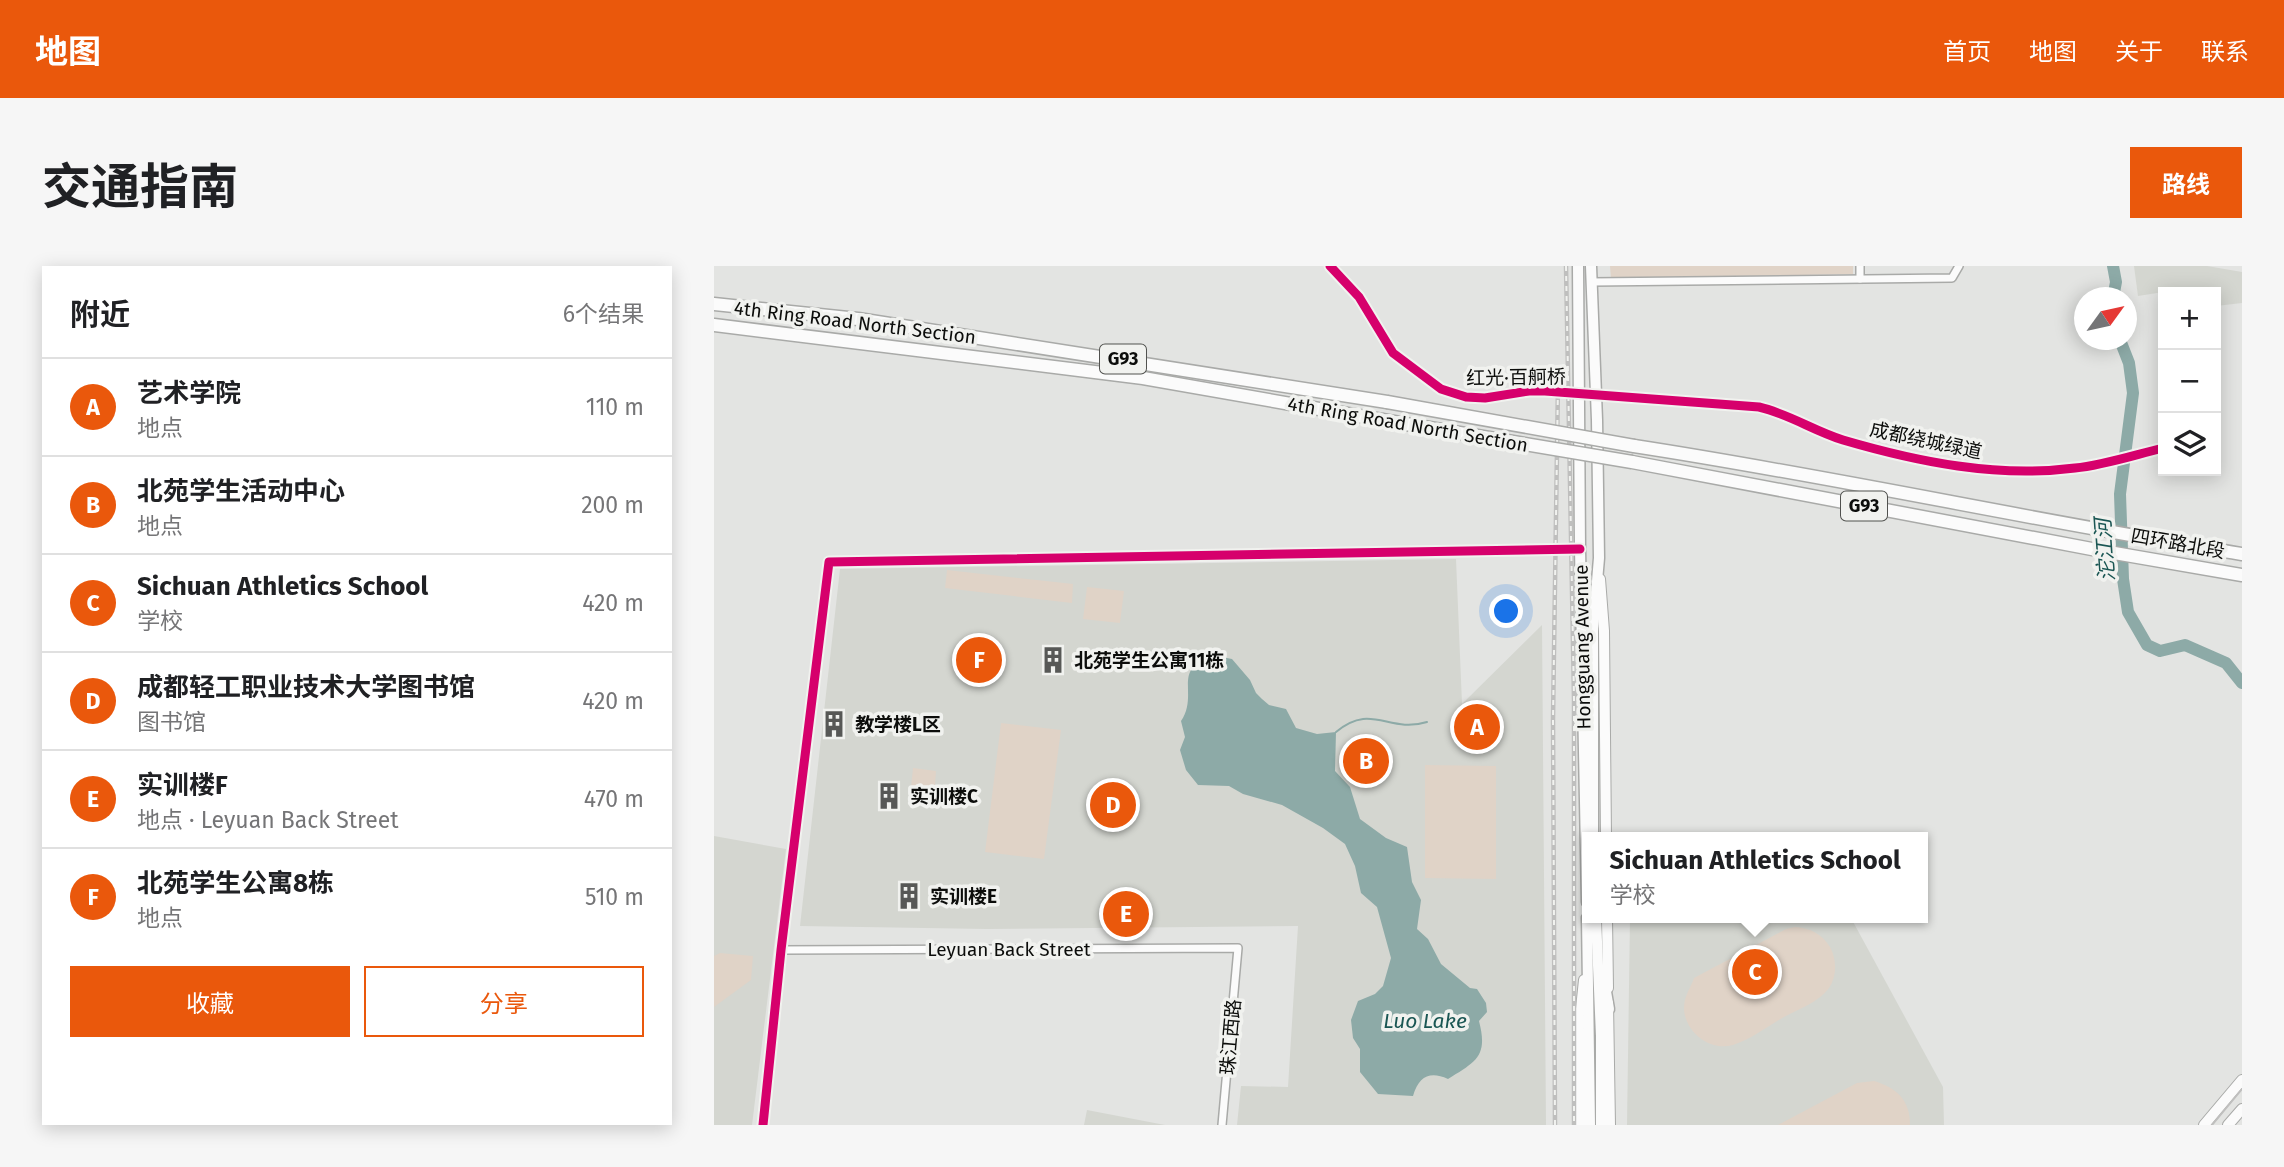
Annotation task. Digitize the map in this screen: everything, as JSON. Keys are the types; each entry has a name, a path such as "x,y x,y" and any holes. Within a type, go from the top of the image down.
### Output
{"highway":[{"name":"Hongguang Avenue","path":"1578,266 1586,832"},
{"name":"Hongguang Avenue","path":"1592,272 1599,558 1593,628 1593,832"},
{"name":"4th Ring Road North Section","path":"714,304 858,319 1387,402 1735,461 2073,525"},
{"name":"4th Ring Road North Section","path":"714,325 1143,378 1632,462 2097,550"},
{"name":"四环路北段","path":"2073,525 2242,554"},
{"name":"四环路北段","path":"2097,550 2242,575"},
{"path":"1590,1125 1588,941 1592,923"},
{"path":"1593,923 1601,1036 1601,1125"},
{"path":"1594,923 1609,1009"}],"main road":[{"path":"1599,558 1604,631 1606,832"},
{"path":"1607,923 1610,1125"},
{"path":"1580,1125 1580,1018 1588,941"},
{"path":"2204,1125 2242,1080"},
{"path":"2228,1125 2242,1109"}],"street":[{"path":"1860,266 1860,279"},
{"path":"1592,272 1860,279 1952,278 1959,266"},
{"path":"763,1125 781,950 829,562 1580,549"},
{"name":"Leyuan Back Street","path":"781,950 1238,948"},
{"name":"珠江西路","path":"1222,1125 1238,948"}],"shaded area":[{"path":"1610,266 1853,266 1853,274 1611,279"},
{"path":"2134,266 2207,266 2242,272 2242,303 2221,305 2221,287 2158,287 2158,293 2138,296"},
{"path":"1456,559 1462,704 1542,625 1546,1125 1237,1125 1241,1086 1288,1087 1298,926 987,929 800,926 840,569"},
{"path":"947,570 1073,584 1072,603 945,588"},
{"path":"1087,587 1124,591 1120,623 1083,619"},
{"path":"1001,723 1061,730 1044,859 985,852"},
{"path":"1425,765 1496,766 1496,879 1425,878"},
{"path":"913,768 936,771 934,800 910,797"},
{"path":"714,836 786,849 752,1125 714,1125"},
{"path":"1630,923 1854,923 1943,1087 1944,1125 1627,1125"},
{"path":"1795,927 1811,930 1819,935 1827,942 1832,952 1835,973 1825,993 1733,1045 1716,1045 1693,1032 1684,1008 1694,978 1786,929"},
{"path":"720,953 753,956 751,980 714,1007 714,956"},
{"path":"1874,1081 1901,1096 1908,1109 1910,1125 1778,1125 1857,1083"},
{"path":"1087,1110 1165,1125 1084,1125"}],"water":[{"name":"Luo Lake","path":"1216,656 1232,659 1262,699 1269,705 1286,709 1296,728 1317,734 1336,732 1335,771 1350,787 1360,819 1386,838 1407,847 1412,882 1421,900 1417,929 1428,939 1441,964 1470,988 1477,989 1486,1003 1487,1012 1479,1021 1482,1042 1478,1056 1448,1079 1436,1075 1426,1077 1418,1084 1413,1096 1378,1094 1360,1072 1360,1049 1353,1038 1351,1020 1358,1001 1375,994 1383,986 1391,958 1377,907 1361,893 1355,866 1345,844 1282,805 1243,794 1229,786 1198,785 1186,770 1180,750 1185,737 1181,721 1188,701 1189,674 1193,667 1202,661"}],"waterway":[{"name":"沱江河","path":"2113,266 2115,287"},
{"name":"沱江河","path":"2124,350 2129,363 2133,393 2120,494 2123,579 2128,612 2147,645 2160,651 2185,645 2226,663 2242,683"},
{"path":"1336,732 1360,719 1413,725 1427,722"}],"tram line":[{"path":"2212,1125 2242,1089"}],"railway":[{"path":"1566,266 1574,699 1574,1125"},
{"path":"1555,1125 1553,719 1558,383"}],"cycle path":[{"name":"红光·百舸桥","path":"1330,266 1359,297 1393,353 1441,389 1466,397 1485,398 1545,391 1759,407 1832,436 1871,448 1929,461 1987,469 2046,471 2075,468 2158,449"},
{"path":"763,1125 781,950 829,562 1580,549"}],"place":[{"name":"北苑学生公寓8栋","path":"979,660"},
{"name":"北苑学生公寓11栋","path":"1053,660"},
{"name":"教学楼L区","path":"834,724"},
{"name":"艺术学院","path":"1477,727"},
{"name":"北苑学生活动中心","path":"1366,761"},
{"name":"实训楼C","path":"889,796"},
{"name":"成都轻工职业技术大学图书馆","path":"1113,805"},
{"name":"实训楼E","path":"909,896"},
{"name":"实训楼F","path":"1126,914"},
{"name":"Sichuan Athletics School","path":"1755,972"}]}
